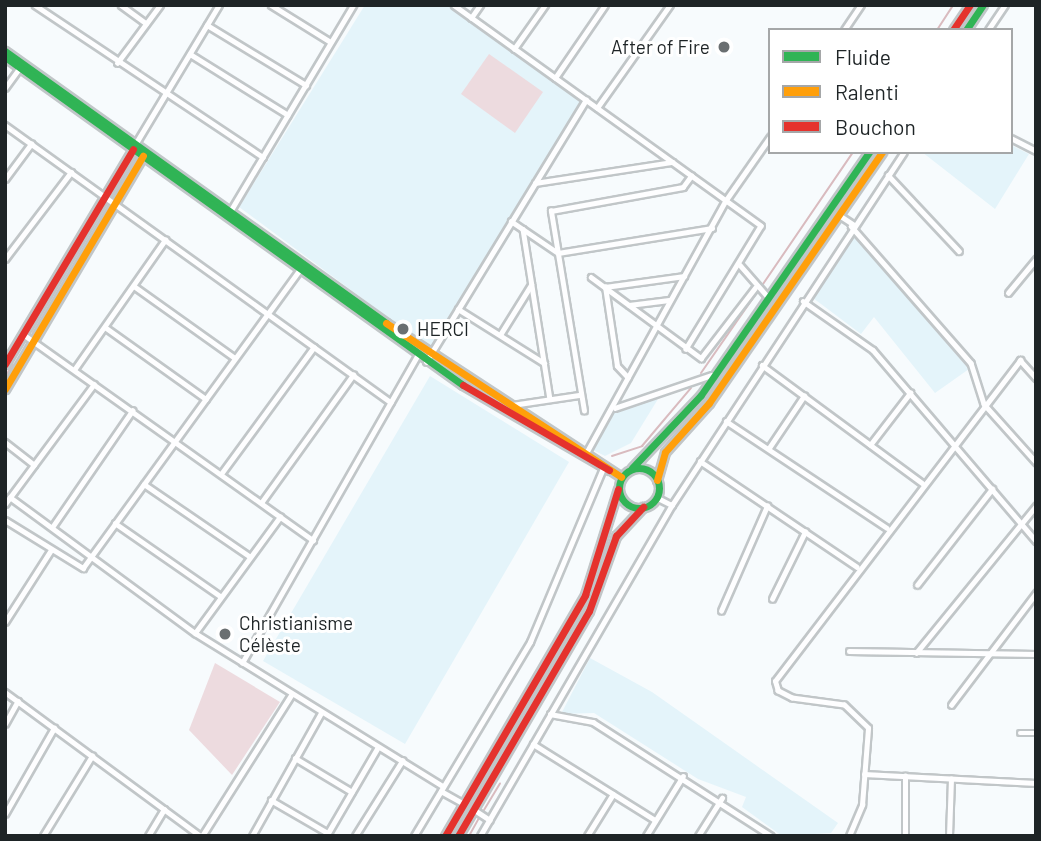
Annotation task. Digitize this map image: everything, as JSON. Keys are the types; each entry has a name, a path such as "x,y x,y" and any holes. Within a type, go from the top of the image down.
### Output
{"main road":[{"path":"954,28 970,5"},
{"path":"968,28 983,5"},
{"path":"5,51 299,271 426,362 585,455"},
{"path":"5,57 22,66"},
{"path":"5,364 8,352 23,334 134,146"},
{"path":"5,389 144,154"},
{"path":"144,154 231,210 430,354 512,405 606,470 621,477"},
{"path":"445,836 585,595 621,477 716,374 868,154"},
{"path":"458,836 589,611 616,536 656,497 657,480 665,452 709,403 881,154"},
{"path":"632,468 647,469 657,480"},
{"path":"618,489 627,505 643,507"}],"street":[{"path":"35,5 164,96 263,157"},
{"path":"121,5 146,23"},
{"path":"117,63 160,5"},
{"path":"134,146 219,5"},
{"path":"271,5 331,42"},
{"path":"231,210 353,5"},
{"path":"454,5 761,226 686,349"},
{"path":"471,18 480,5"},
{"path":"514,49 545,5"},
{"path":"555,78 606,5"},
{"path":"597,108 670,5"},
{"path":"845,28 861,5"},
{"path":"989,28 1005,5"},
{"path":"207,25 306,85"},
{"path":"190,54 289,115"},
{"path":"5,88 22,66"},
{"path":"426,362 586,100"},
{"path":"5,125 391,402"},
{"path":"1013,139 1036,150"},
{"path":"585,455 615,408 628,378 726,201 768,140"},
{"path":"5,178 31,144"},
{"path":"480,836 672,505 852,225 903,154"},
{"path":"534,184 673,162"},
{"path":"5,259 71,172"},
{"path":"888,174 958,251"},
{"path":"584,411 555,251 552,209 683,187 691,176"},
{"path":"839,215 852,225 971,363 984,404 1036,462"},
{"path":"511,221 555,251 713,228"},
{"path":"523,229 550,399"},
{"path":"74,370 165,240"},
{"path":"1008,293 1036,259"},
{"path":"5,520 83,568 304,263"},
{"path":"740,264 755,288 769,298"},
{"path":"605,287 685,276"},
{"path":"591,277 686,349 705,357 755,288"},
{"path":"500,335 532,284"},
{"path":"134,286 235,358"},
{"path":"605,287 617,366 628,378"},
{"path":"628,305 670,300"},
{"path":"803,301 873,350 1036,541"},
{"path":"458,309 544,363"},
{"path":"105,327 206,399"},
{"path":"23,334 313,540"},
{"path":"221,474 314,347"},
{"path":"242,663 422,348"},
{"path":"849,836 862,805 868,728 844,705 792,698 775,688 857,567 1020,360 1036,378"},
{"path":"762,365 922,483"},
{"path":"615,408 716,374"},
{"path":"261,503 353,375"},
{"path":"5,504 94,384"},
{"path":"870,445 910,393"},
{"path":"512,405 580,395"},
{"path":"769,448 804,396"},
{"path":"53,526 132,411"},
{"path":"726,421 887,528"},
{"path":"5,442 34,465"},
{"path":"701,461 857,567"},
{"path":"414,836 530,642 606,470"},
{"path":"144,484 249,556"},
{"path":"917,585 992,489"},
{"path":"10,497 93,555 195,633 290,695 402,761 464,804"},
{"path":"656,497 672,505"},
{"path":"721,611 767,506"},
{"path":"916,653 1036,506"},
{"path":"195,633 280,517"},
{"path":"115,523 220,596"},
{"path":"772,599 805,532"},
{"path":"5,622 51,550"},
{"path":"951,705 1036,593"},
{"path":"1027,604 1036,605"},
{"path":"849,651 1036,654"},
{"path":"5,692 201,836 290,695"},
{"path":"5,724 18,701"},
{"path":"251,836 321,713"},
{"path":"550,714 593,722 722,798 771,836"},
{"path":"5,814 54,728"},
{"path":"1020,733 1036,733"},
{"path":"533,744 655,821"},
{"path":"271,800 327,834 379,747"},
{"path":"43,836 92,756"},
{"path":"295,758 352,792"},
{"path":"355,836 402,761"},
{"path":"864,774 1036,783"},
{"path":"646,836 683,776"},
{"path":"905,776 905,836"},
{"path":"949,836 951,779"},
{"path":"587,836 613,794"},
{"path":"698,836 722,798"},
{"path":"148,836 164,809"},
{"path":"473,809 490,820"}],"shaded area":[{"path":"365,5 448,5 582,102 432,350 239,207"},
{"path":"489,54 543,92 515,133 461,94"},
{"path":"1013,146 1029,154 995,209 925,154 1013,154"},
{"path":"853,235 969,369 935,393 874,317 861,334 813,298"},
{"path":"430,376 569,462 405,744 263,661"},
{"path":"658,399 631,443 605,456 591,449 616,409"},
{"path":"590,658 652,692 838,823 831,833 782,836 742,807 746,797 698,779 594,713 561,714"},
{"path":"215,663 280,702 232,775 189,730"}],"waterway":[{"path":"938,28 953,5"},
{"path":"761,287 852,154"},
{"path":"113,194 131,164"},
{"path":"32,331 103,210"},
{"path":"701,373 755,295"},
{"path":"5,377 13,364"},
{"path":"612,456 642,446 691,388"},
{"path":"484,810 500,783"},
{"path":"469,836 479,818"}],"traffic: fast":[{"path":"967,28 983,5"},
{"path":"5,51 386,323"},
{"path":"5,57 463,385"},
{"path":"632,468 701,395 868,154"},
{"path":"639,468 647,469 653,474 658,480 659,488 658,496 653,502 647,507 639,508 631,507 625,502 620,496 619,488 620,480 625,474 631,469 639,468"}],"traffic: slow":[{"path":"657,480 665,452 709,403 881,154"},
{"path":"5,389 143,156"},
{"path":"386,323 621,477"}],"traffic: jam":[{"path":"954,28 970,5"},
{"path":"5,364 133,149"},
{"path":"463,385 609,470"},
{"path":"445,836 585,595 618,489"},
{"path":"458,836 589,611 616,536 643,507"}],"place":[{"name":"After of Fire","path":"724,47"},
{"name":"HERCI","path":"403,329"},
{"name":"Christianisme Célèste","path":"225,634"}]}
